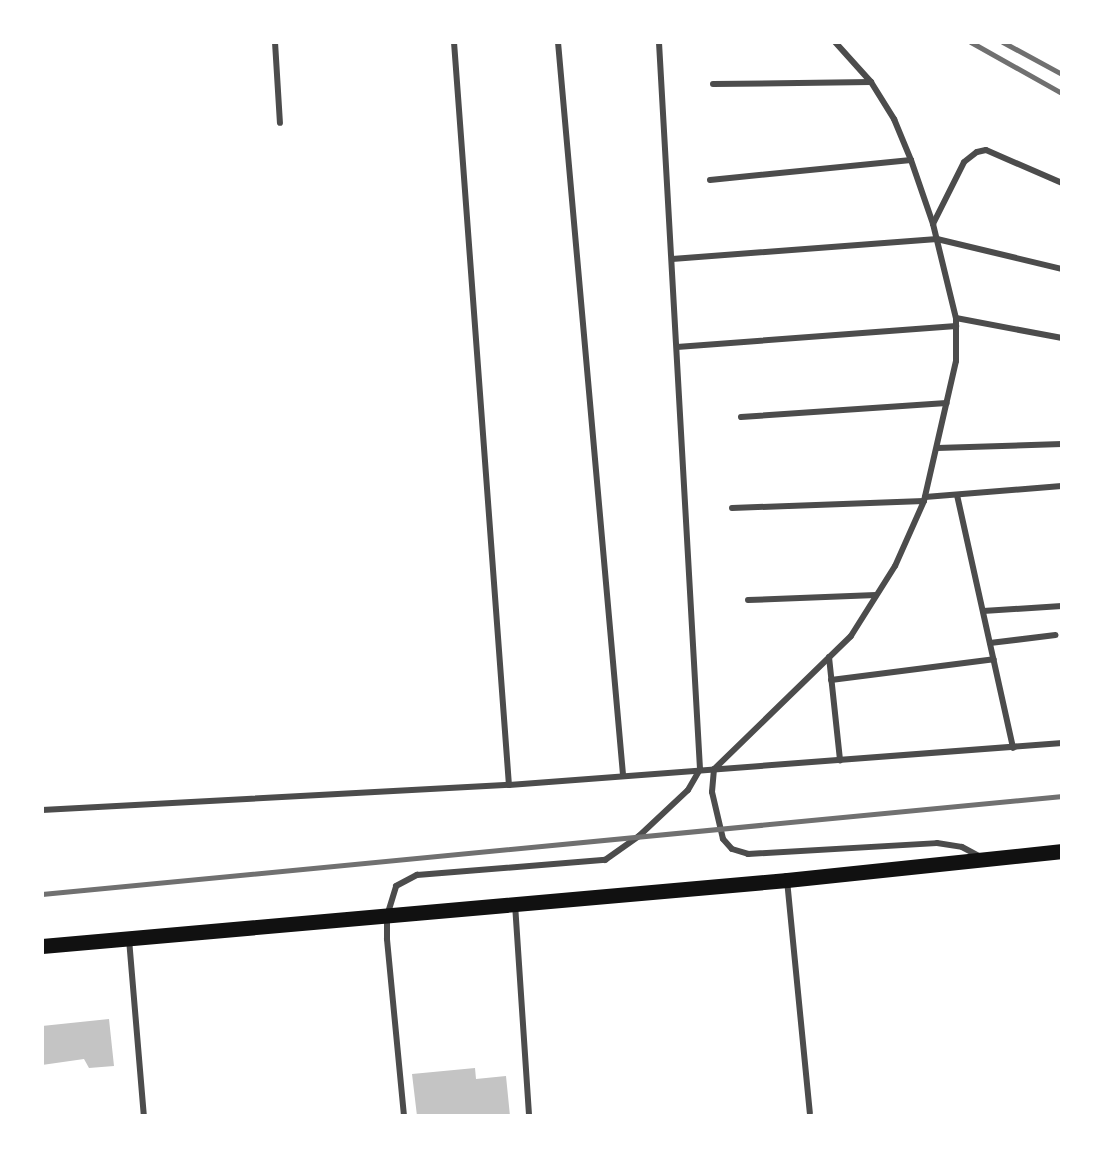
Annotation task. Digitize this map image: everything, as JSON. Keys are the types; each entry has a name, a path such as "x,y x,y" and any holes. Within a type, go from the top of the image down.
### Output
{"main road":[{"path":"42,945 787,880 1062,851"}],"street":[{"path":"275,42 280,123"},
{"path":"454,42 509,785"},
{"path":"558,42 623,776"},
{"path":"404,1116 387,916 393,890 417,875 605,861 631,844 688,790 700,770 659,42"},
{"path":"835,42 871,82 894,119 911,160 933,224 956,318 956,361 924,499 895,566 851,636 714,769 712,792 723,839 732,849 748,854 937,843 962,847 985,859"},
{"path":"713,84 871,82"},
{"path":"933,224 964,162 977,152 986,150 1062,183"},
{"path":"710,180 911,160"},
{"path":"672,259 937,239 1062,269"},
{"path":"956,318 1062,338"},
{"path":"677,347 956,326"},
{"path":"741,417 947,403"},
{"path":"937,448 1062,444"},
{"path":"732,508 924,499 1062,486"},
{"path":"957,495 1013,748"},
{"path":"748,600 876,596"},
{"path":"983,611 1062,606"},
{"path":"990,644 1056,635"},
{"path":"829,657 840,760"},
{"path":"831,680 994,659"},
{"path":"42,810 509,785 1062,743"},
{"path":"787,880 810,1113"},
{"path":"515,904 529,1116"},
{"path":"129,938 144,1116"}],"building":[{"path":"109,1019 114,1066 89,1068 84,1059 42,1065 42,1026"},
{"path":"475,1068 476,1079 506,1076 510,1116 417,1116 412,1074"}],"railway":[{"path":"971,42 1062,93"},
{"path":"1003,42 1062,74"},
{"path":"42,894 1062,796"}]}
